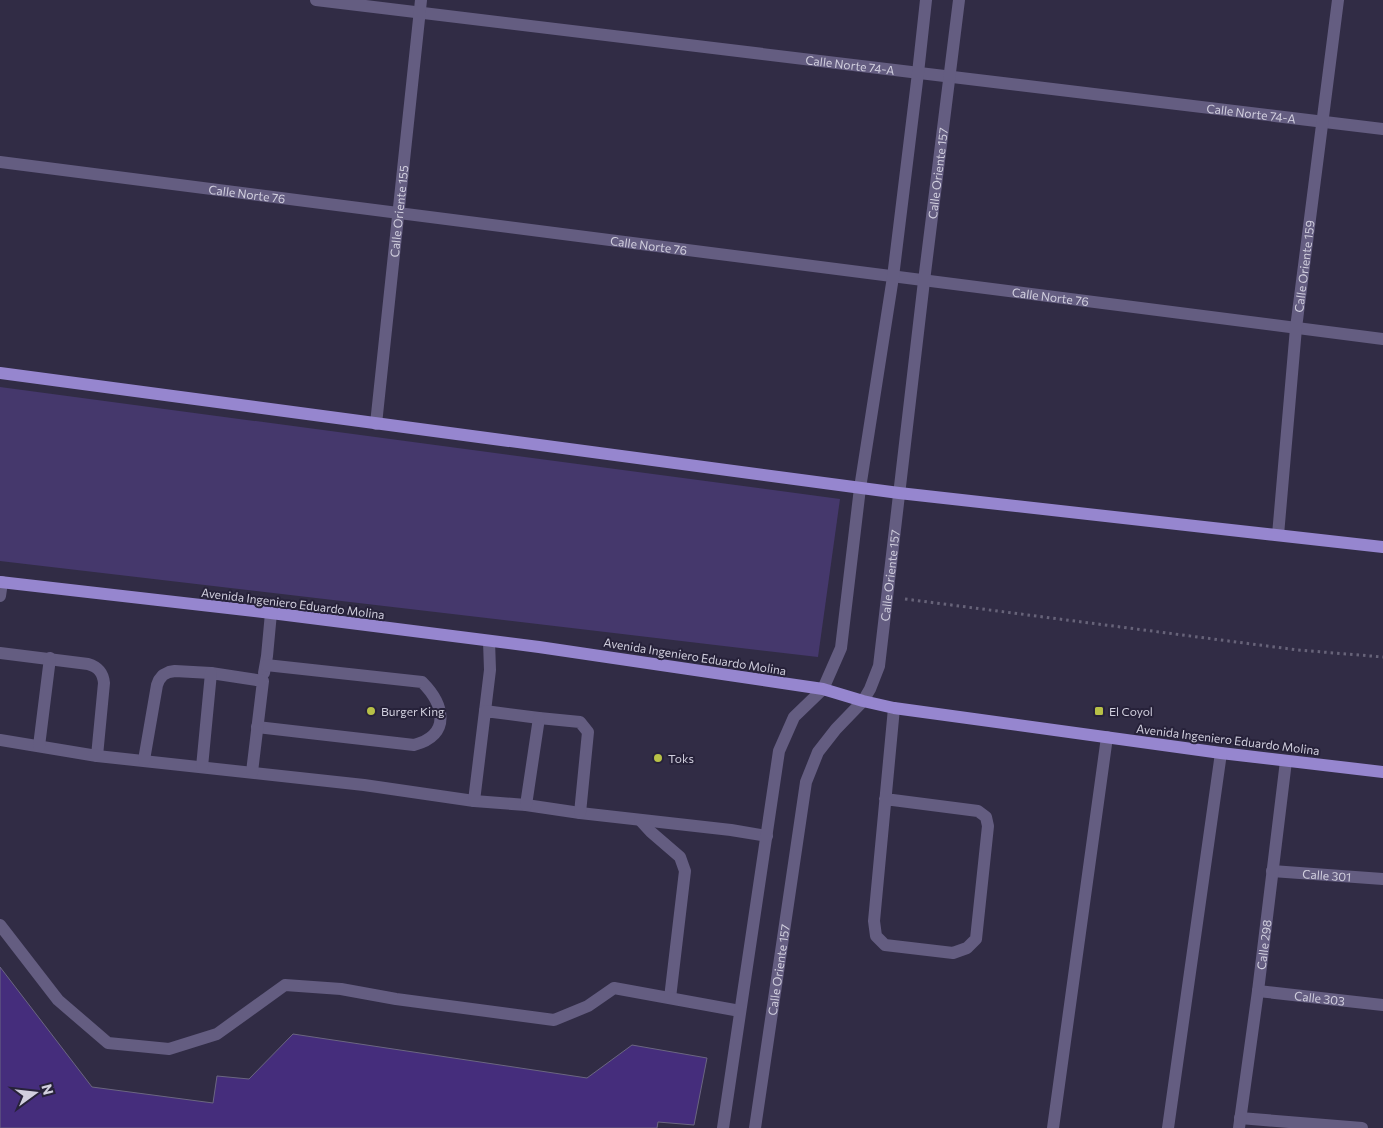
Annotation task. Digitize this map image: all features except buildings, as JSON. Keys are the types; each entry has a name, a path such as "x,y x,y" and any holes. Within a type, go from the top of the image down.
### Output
{"main road":[{"path":"0,373 899,493 1383,547"},
{"name":"Avenida Ingeniero Eduardo Molina","path":"1,582 271,613 549,648 824,689 862,701 894,708 1221,753 1383,772"}],"street":[{"name":"Calle Norte 74-A","path":"316,0 1383,129"},
{"name":"Calle Oriente 155","path":"376,424 422,0"},
{"path":"723,1128 779,751 794,717 824,689 841,648 860,488 893,277 926,0"},
{"name":"Calle Oriente 157","path":"756,1128 806,782 818,752 862,701 870,688 879,666 959,0"},
{"name":"Calle Oriente 159","path":"1278,535 1296,328 1338,0"},
{"name":"Calle Norte 76","path":"0,162 1383,339"},
{"path":"0,596 1,582"},
{"path":"252,772 271,613"},
{"path":"474,801 490,670 489,641"},
{"path":"0,653 50,658 95,666 100,670 104,683 97,756"},
{"path":"39,746 50,658"},
{"path":"257,727 414,744 433,736 441,717 438,704 431,691 422,682 266,665"},
{"path":"144,760 157,685 164,675 175,671 211,673 263,680"},
{"path":"202,767 211,673"},
{"path":"885,798 978,811 986,818 988,826 976,939 967,948 953,953 885,945 876,936 874,921 885,798 894,708"},
{"path":"485,711 580,722 588,732 580,813"},
{"path":"526,805 539,718"},
{"path":"1053,1128 1107,738"},
{"path":"0,740 97,756 252,772 418,792 474,801 526,805 731,830 767,836"},
{"path":"1168,1128 1221,753"},
{"name":"Calle 298","path":"1239,1123 1258,991 1286,761"},
{"path":"640,820 680,857 685,871 670,998"},
{"name":"Calle 301","path":"1272,871 1383,879"},
{"path":"0,925 58,1000 108,1043 170,1049 217,1034 285,985 341,989 396,999 554,1020 588,1006 614,988 740,1011"},
{"name":"Calle 303","path":"1258,991 1383,1005"},
{"path":"1239,1123 1362,1128"}],"path":[{"path":"887,597 1298,650 1383,657"}],"shaded area":[{"path":"0,387 840,499 818,657 0,561"}],"place":[{"name":"Burger King","path":"371,711"},
{"name":"El Coyol","path":"1099,711"},
{"name":"Toks","path":"658,758"}]}
